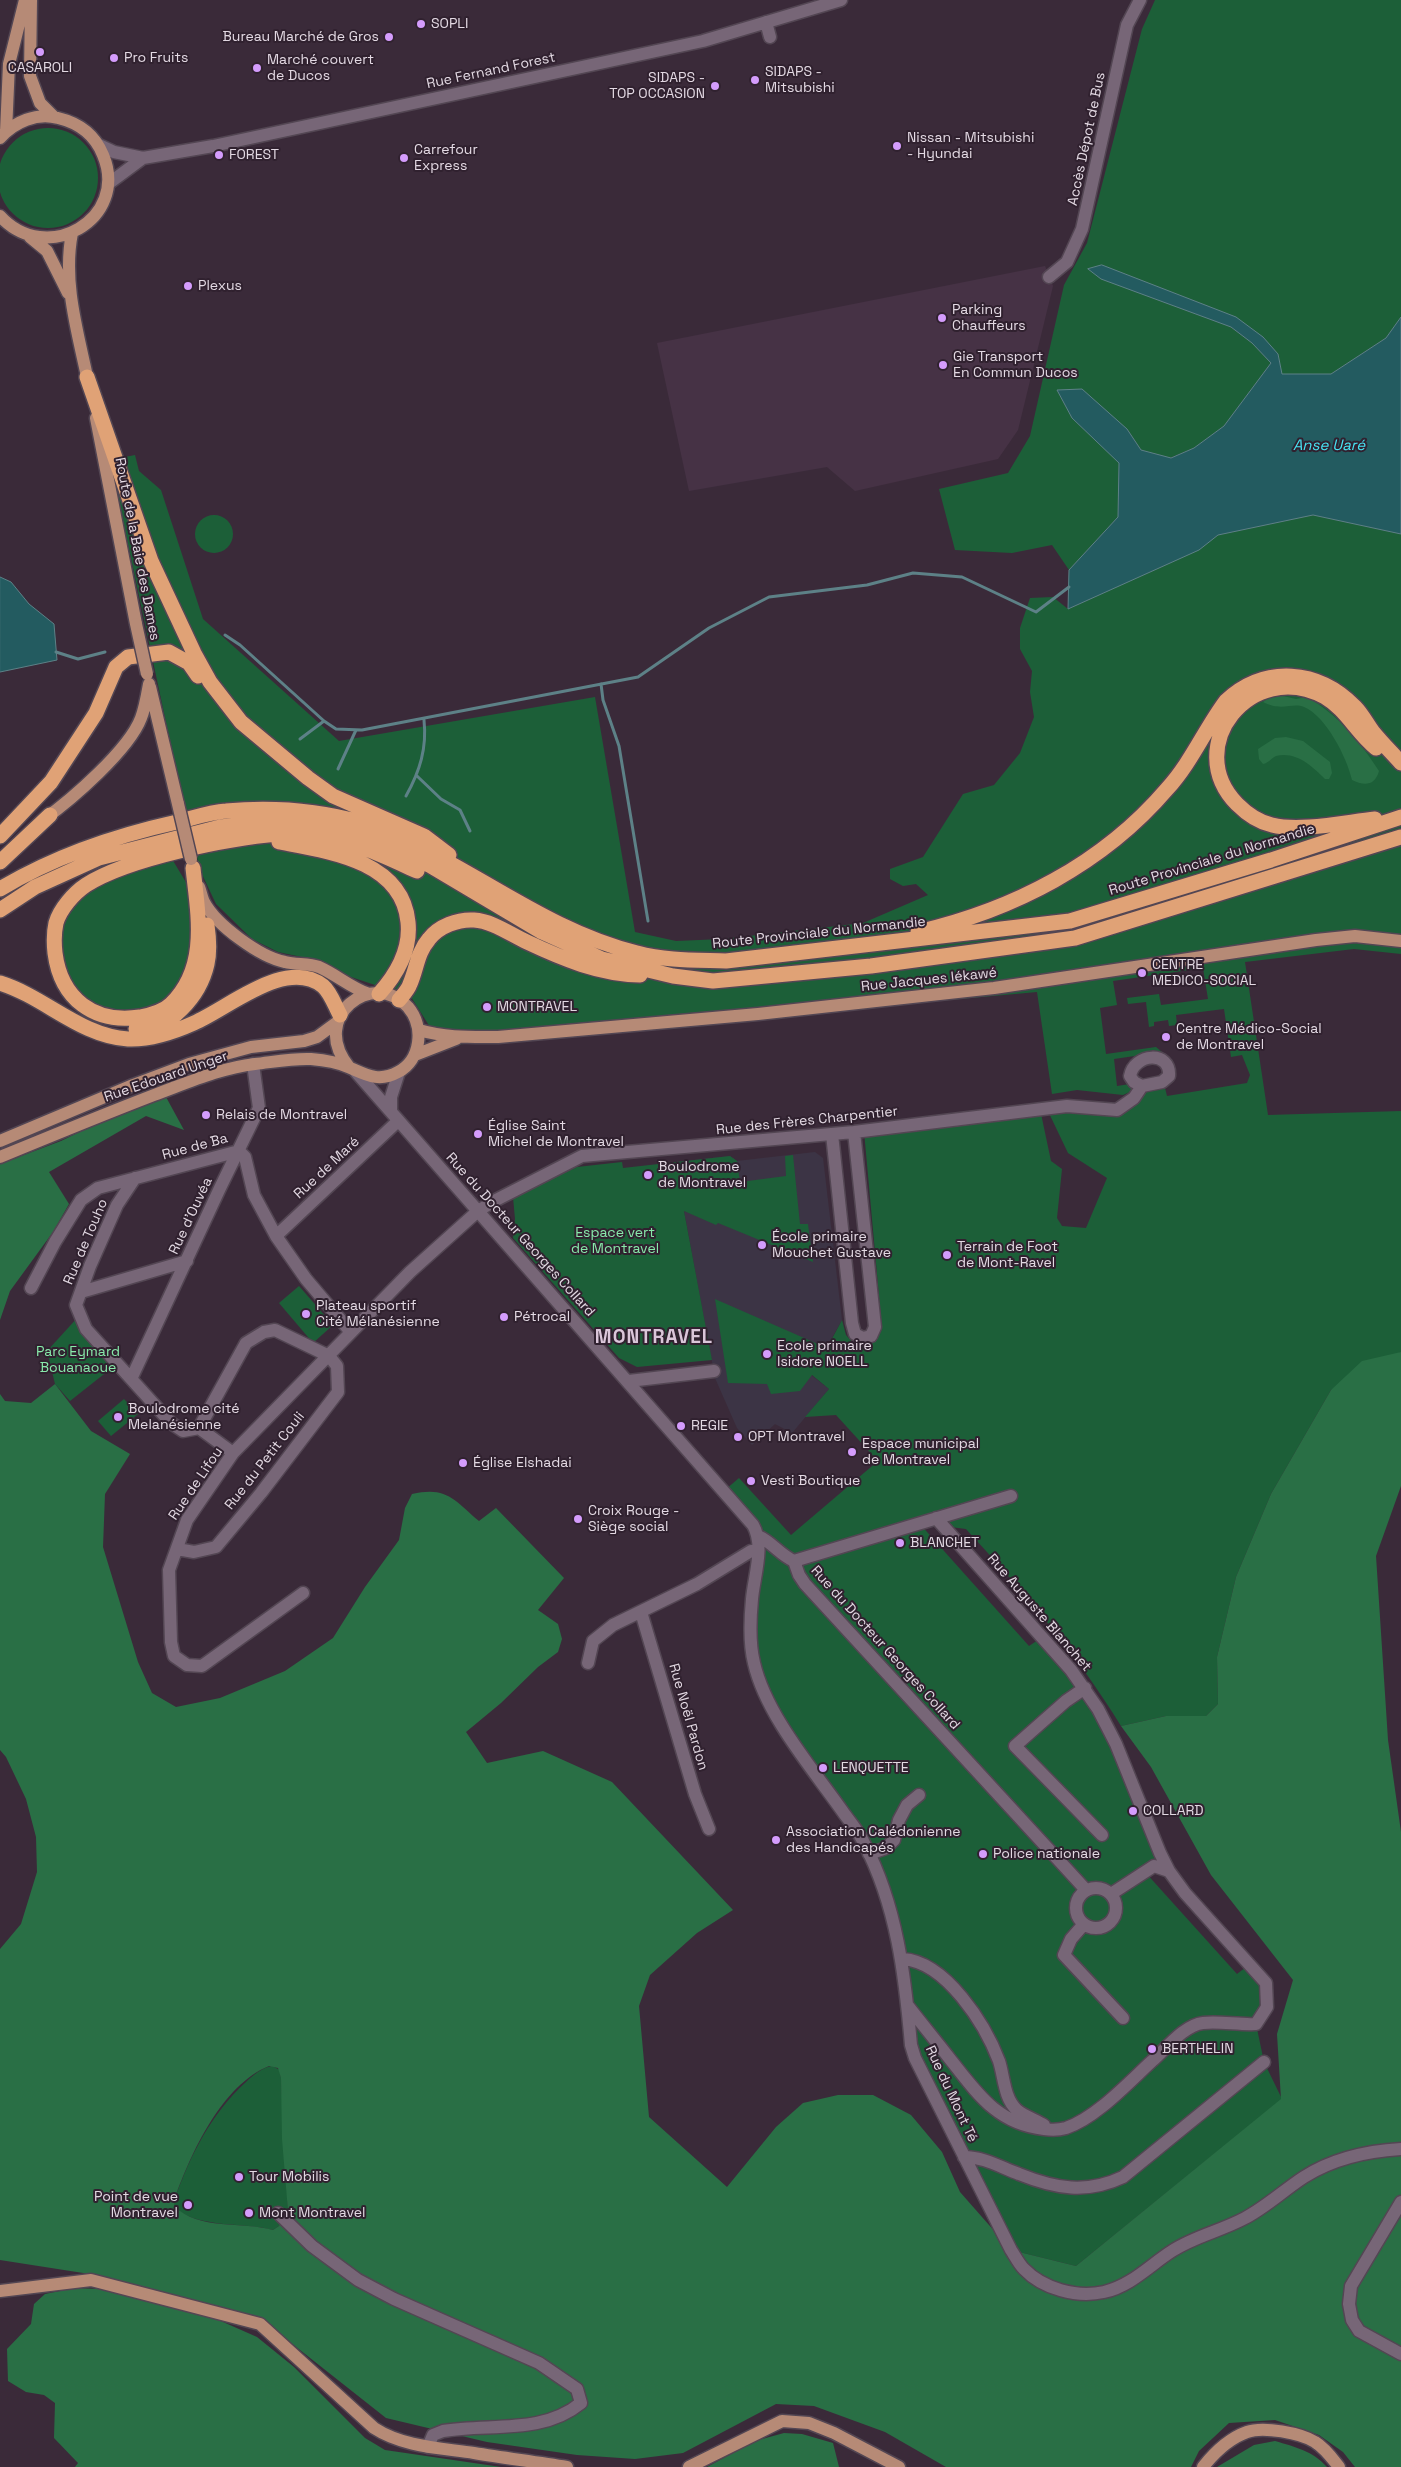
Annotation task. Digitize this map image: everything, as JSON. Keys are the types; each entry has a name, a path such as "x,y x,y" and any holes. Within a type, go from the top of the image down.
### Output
{"highway":[{"path":"88,377 151,561 210,682 241,722"},
{"path":"0,836 51,782 96,713 116,667 128,657 169,652 189,663 221,708 241,722 308,778 333,796 424,836 490,885"},
{"path":"844,949 978,916 1024,896 1091,858 1130,827 1168,789 1226,701 1238,690 1254,681 1277,676 1297,677 1316,680 1334,690 1355,707 1401,765"},
{"path":"1401,765 1369,742 1342,711 1325,697 1303,689 1280,687 1264,689 1237,707 1228,719 1217,755 1218,773 1228,794 1249,816 1271,825 1292,828 1401,817"},
{"name":"Route Provinciale du Normandie","path":"0,889 36,868 81,849 135,831 224,811 264,809 307,812 351,820 397,836 561,925 596,941 638,954 678,959 726,961 844,949 1070,921 1270,860 1401,817"},
{"path":"0,862 50,815"},
{"path":"0,910 35,887 99,858 220,827 258,823 303,823 338,829 382,844 431,866 542,932 602,959 673,976"},
{"path":"192,864 200,942 191,974 178,995 170,1005 160,1011 127,1019 109,1018 87,1009 71,995 63,983 56,963 54,944 56,922 68,901 86,885 123,867 169,854 280,834 322,837 352,843 519,918"},
{"path":"400,1000 410,985 417,958 430,938 452,923 464,921 483,922 562,957 615,975 673,976 713,981 871,966 1075,938 1401,837"},
{"path":"255,838 322,850 352,860 378,873 393,884 402,898 407,912 409,930 402,962 389,983 374,994"},
{"path":"42,1002 86,1019 123,1028 141,1029 170,1019 189,1002 201,982 207,965 210,946 204,902"},
{"path":"0,983 23,991 84,1027 106,1035 129,1039 170,1033 196,1023 266,984 281,979 309,979 325,988 338,1019"}],"main road":[{"path":"3,135 9,64 25,0"},
{"path":"31,0 30,76 34,94 53,116"},
{"path":"3,135 20,122 36,117 53,116 71,121 87,131 99,145 107,164 108,184 104,199 97,213 86,225 72,233 50,238 28,235"},
{"name":"Route de la Baie des Dames","path":"0,216 9,225 28,235 47,250 71,299"},
{"name":"Route de la Baie des Dames","path":"72,233 69,247 71,299 136,624 192,864"},
{"path":"0,851 50,815 94,776 123,746 141,719 148,679"},
{"path":"192,864 204,902 237,937 257,950 285,962 318,967 355,989 400,1000 414,1015 419,1030 415,1055 399,1072 377,1078 352,1069 341,1057 336,1046 338,1019 347,1006 358,998 374,994"},
{"name":"Rue Jacques Iékawé","path":"419,1030 440,1036 458,1038 498,1037 758,1014 994,988 1316,940 1355,936 1401,941"},
{"name":"Rue Edouard Unger","path":"0,1141 133,1085 189,1064 251,1047 304,1041 317,1037 338,1019"},
{"name":"Rue Jacques Iékawé","path":"415,1055 458,1038"},
{"name":"Rue Edouard Unger","path":"0,1157 191,1080 253,1064 310,1059 352,1069"},
{"path":"0,2291 91,2280 260,2324 374,2428 392,2439 428,2447 567,2467"},
{"path":"689,2467 782,2421 809,2423 834,2433 899,2467"},
{"path":"1202,2467 1212,2455 1231,2440 1248,2431 1272,2430 1292,2434 1315,2442 1331,2456 1338,2467"}],"street":[{"name":"Rue Fernand Forest","path":"99,145 114,152 143,158 213,146 703,41 841,0"},
{"name":"Accès Dépot de Bus","path":"1049,277 1067,262 1082,229 1127,25 1140,0"},
{"path":"766,22 770,37"},
{"name":"Rue Fernand Forest","path":"108,184 143,158"},
{"name":"Rue d'Ouvéa","path":"132,1377 259,1108 253,1064"},
{"name":"Rue du Docteur Georges Collard","path":"352,1069 391,1110 398,1121 725,1490 753,1524 758,1536 770,1542 783,1556 794,1561 799,1575 805,1584 1086,1890"},
{"path":"391,1110 394,1084 399,1072"},
{"name":"Rue des Frères Charpentier","path":"478,1211 582,1156 854,1132 1067,1106 1117,1110 1134,1098 1142,1086"},
{"name":"Rue de Maré","path":"276,1236 398,1121"},
{"path":"832,1134 852,1322 856,1334 863,1338 870,1336 875,1327 854,1132"},
{"name":"Rue de Ba","path":"30,1288 81,1200 98,1188 239,1150 245,1157 254,1195 276,1236 306,1279 350,1331"},
{"name":"Rue de Touho","path":"135,1178 117,1205 90,1266 76,1305 86,1329 132,1377 171,1423 183,1431 199,1428"},
{"name":"Rue de Lifou","path":"303,1593 202,1666 187,1665 174,1656 171,1642 168,1570 186,1520 233,1453 329,1356 350,1331 410,1272 478,1211"},
{"path":"81,1292 187,1261"},
{"path":"233,1453 199,1428 246,1343 264,1332 276,1330 329,1356"},
{"name":"Rue du Petit Couli","path":"177,1549 194,1552 216,1547 261,1493 338,1392 337,1366 329,1356"},
{"path":"628,1381 714,1371"},
{"path":"794,1561 1011,1496"},
{"name":"Rue Auguste Blanchet","path":"936,1518 1072,1670 1085,1688 1116,1744 1160,1853 1170,1871 1185,1893 1266,1983 1267,2006 1256,2024 1236,2026 1202,2023 1185,2031 1082,2121 1065,2129 1052,2130"},
{"name":"Rue du Mont Té","path":"758,1536 750,1640 754,1663 762,1687 783,1725 864,1842 893,1922 903,1959 911,2045 915,2058 1011,2250 1023,2268 1050,2286 1067,2292 1086,2294 1105,2292 1127,2282 1173,2250 1246,2218 1326,2165 1344,2158 1376,2151 1401,2150"},
{"path":"588,1662 593,1641 613,1625 697,1584 751,1551 758,1552"},
{"name":"Rue Noël Pardon","path":"641,1612 695,1794 709,1829"},
{"path":"1085,1688 1066,1700 1015,1746 1102,1835"},
{"path":"869,1854 886,1848 894,1840 899,1820 907,1805 919,1795"},
{"path":"1110,1894 1154,1866 1170,1871"},
{"path":"1098,1888 1110,1894 1116,1906 1113,1919 1103,1927 1090,1927 1084,1924 1076,1913 1077,1900 1086,1890 1098,1888"},
{"path":"1084,1924 1071,1939 1064,1955 1122,2018"},
{"path":"903,1959 916,1962 946,1981 974,2012 991,2042 1009,2098 1017,2110 1052,2130"},
{"path":"908,2006 976,2094 994,2109 1015,2122 1034,2128 1052,2130"},
{"path":"964,2157 986,2160 1018,2174 1063,2187 1083,2188 1105,2185 1123,2177 1264,2062"},
{"path":"1401,2202 1351,2286 1349,2304 1352,2320 1359,2331 1401,2354"},
{"path":"278,2213 312,2246 358,2280 394,2299 538,2363 577,2389 581,2403 574,2410 541,2423 443,2431 433,2435 428,2447"}],"shaded area":[{"path":"1045,266 1053,286 1018,430 998,459 855,491 827,467 689,491 657,343"},
{"path":"815,1152 823,1158 842,1320 811,1375 829,1389 792,1433 775,1424 752,1445 737,1428 715,1378 675,1162 730,1156 737,1161"}],"green space":[{"path":"1155,0 1401,0 1401,317 1386,338 1331,374 1281,374 1263,337 1102,279 1231,327 1252,343 1271,363 1224,426 1194,448 1170,458 1141,450 1127,429 1057,390 1072,418 1119,462 1118,517 1069,570 1052,545 1012,553 955,550 939,489 1008,473 1030,436 1064,285 1087,243 1142,29"},
{"path":"48,128 67,132 83,143 94,159 98,178 94,197 83,213 67,224 48,228 29,224 13,213 2,197 -2,178 2,159 13,143 29,132"},
{"path":"135,455 139,471 161,490 203,619 339,741 595,697 635,932 676,941 723,939 863,923 928,895 916,884 903,886 890,879 890,869 923,857 963,794 994,785 1020,753 1034,717 1030,692 1032,671 1020,649 1020,628 1030,598 1053,597 1068,609 1198,550 1218,535 1313,515 1401,534 1401,954 1354,949 1245,962 1268,1115 1401,1111 1401,1352 1331,1390 1271,1494 1236,1577 1217,1657 1218,1704 1206,1716 1166,1716 1121,1726 1068,1648 966,1529 919,1523 1029,1646 1041,1638 1085,1688 1169,1871 1145,1872 1237,1974 1250,1964 1262,1980 1267,1993 1265,2007 1256,2024 1264,2062 1282,2099 1076,2266 1011,2250 923,2077 877,1874 808,1762 754,1663 759,1544 725,1490 739,1478 791,1535 878,1461 836,1415 805,1417 829,1389 812,1375 800,1391 771,1394 767,1384 728,1383 715,1299 827,1348 842,1320 846,1335 854,1344 868,1344 877,1338 882,1329 864,1131 1040,1109 1051,1161 1062,1169 1057,1218 1062,1226 1086,1228 1107,1178 1068,1153 1047,1109 1117,1110 1139,1090 1165,1088 1167,1096 1247,1083 1250,1075 1242,1055 1231,1057 1224,1009 1176,1015 1177,1025 1169,1026 1168,1020 1154,1022 1154,1026 1149,1027 1146,1002 1128,1004 1127,998 1159,994 1161,1005 1208,999 1203,968 1113,981 1117,1005 1100,1008 1106,1054 1156,1047 1162,1052 1114,1059 1117,1086 1130,1084 1132,1091 1123,1095 1077,1090 1052,1094 1037,992 442,1046 411,997 345,975 316,960 278,952 252,939 216,904 200,870 167,727 110,460"},
{"path":"214,515 227,521 233,534 227,547 214,553 201,547 195,534 201,521"},
{"path":"1274,694 1296,699 1307,697 1329,712 1356,739 1379,771 1375,780 1365,784 1352,780 1340,750 1328,728 1320,719 1304,707 1281,707 1263,702"},
{"path":"1286,737 1303,741 1330,762 1332,773 1329,779 1325,779 1303,761 1290,756 1276,756 1263,764 1259,759 1258,749 1275,738"},
{"path":"169,854 196,899 199,922 178,995 127,1019 71,995 54,944 68,901 86,885"},
{"path":"166,1097 184,1130 146,1116 49,1172 69,1204 53,1232 10,1291 0,1320 0,1164 61,1141 116,1114"},
{"name":"Espace vert de Montravel","path":"793,1155 800,1224 808,1224 813,1262 684,1211 712,1360 637,1367 619,1358 513,1238 515,1219 513,1197 577,1167 622,1162 623,1168 730,1156 737,1161 740,1182 786,1176 785,1156"},
{"name":"Plateau sportif Cité Mélanésienne","path":"299,1286 333,1325 313,1343 279,1303"},
{"name":"Parc Eymard Bouanaoue","path":"79,1316 118,1363 70,1401 55,1384 47,1351"},
{"path":"1401,1352 1401,1486 1376,1556 1388,1740 1401,1832 1401,2467 1355,2467 1343,2452 1319,2435 1275,2420 1229,2423 1199,2451 1191,2467 946,2467 885,2432 814,2406 776,2404 683,2453 635,2459 577,2455 487,2442 386,2418 262,2320 96,2275 0,2260 0,1949 21,1924 37,1872 36,1837 26,1799 6,1757 0,1750 0,1394 5,1401 31,1403 55,1384 91,1431 130,1454 105,1494 103,1547 138,1662 152,1693 176,1707 220,1698 285,1671 333,1638 365,1587 399,1540 405,1508 412,1494 424,1492 442,1493 456,1501 479,1521 496,1508 564,1578 538,1610 558,1624 562,1639 558,1652 538,1667 501,1703 466,1732 487,1763 543,1751 612,1782 733,1910 697,1933 650,1975 639,2006 649,2117 727,2187 776,2127 803,2103 838,2095 873,2095 911,2115 942,2152 960,2192 1011,2250 1076,2266 1281,2099 1277,2034 1293,1980 1211,1875 1151,1767 1121,1726 1166,1716 1206,1716 1218,1704 1217,1657 1236,1577 1271,1494 1331,1390 1362,1361","holes":["269,2066 278,2068 281,2078 282,2139 288,2211 279,2226 273,2230 261,2227 221,2224 196,2219 184,2214 174,2206 175,2198 199,2141 210,2122 237,2088 252,2075"]},
{"name":"Boulodrome cité Melanésienne","path":"124,1399 138,1414 111,1436 98,1421"},
{"path":"272,2066 280,2070 281,2078 288,2211 279,2226 273,2230 205,2221 181,2212 173,2204 195,2150 212,2121 222,2107 249,2079 265,2068"},
{"path":"75,2288 99,2289 214,2318 257,2337 294,2367 365,2438 385,2450 501,2467 75,2467 78,2463 54,2438 55,2403 44,2395 26,2392 8,2381 7,2349 31,2324 34,2304 45,2294"},
{"path":"784,2433 802,2434 833,2443 839,2467 707,2467 755,2441"},
{"path":"1275,2441 1310,2453 1327,2467 1217,2467 1254,2445"}],"water":[{"name":"Anse Uaré","path":"1102,265 1236,317 1263,337 1278,354 1282,374 1331,374 1386,338 1401,317 1401,534 1313,515 1218,535 1199,550 1068,609 1069,570 1118,517 1119,463 1072,418 1057,390 1082,389 1127,429 1141,450 1171,458 1194,448 1224,426 1271,363 1252,343 1231,327 1101,279 1088,269"},
{"path":"0,577 11,582 29,604 54,624 57,660 0,672"}],"waterway":[{"path":"225,635 240,645 324,721 336,729 362,730 638,677 709,628 769,597 867,585 913,573 962,577 1036,612 1069,587"},
{"path":"56,652 78,659 105,652"},
{"path":"601,684 603,700 619,746 648,921"},
{"path":"406,796 415,778 421,759 425,730 424,720"},
{"path":"300,739 324,721"},
{"path":"338,769 356,730"},
{"path":"417,776 441,799 460,810 470,831"}],"place":[{"name":"SOPLI","path":"421,24"},
{"name":"Bureau Marché de Gros","path":"389,37"},
{"name":"CASAROLI","path":"40,52"},
{"name":"Pro Fruits","path":"114,58"},
{"name":"Marché couvert de Ducos","path":"257,68"},
{"name":"SIDAPS - Mitsubishi","path":"755,80"},
{"name":"SIDAPS - TOP OCCASION","path":"715,86"},
{"name":"Nissan - Mitsubishi - Hyundai","path":"897,146"},
{"name":"FOREST","path":"219,155"},
{"name":"Carrefour Express","path":"404,158"},
{"name":"Plexus","path":"188,286"},
{"name":"Parking Chauffeurs","path":"942,318"},
{"name":"Gie Transport En Commun Ducos","path":"943,365"},
{"name":"CENTRE MEDICO-SOCIAL","path":"1142,973"},
{"name":"MONTRAVEL","path":"487,1007"},
{"name":"Centre Médico-Social de Montravel","path":"1166,1037"},
{"name":"Relais de Montravel","path":"206,1115"},
{"name":"Église Saint Michel de Montravel","path":"478,1134"},
{"name":"Boulodrome de Montravel","path":"648,1175"},
{"name":"École primaire Mouchet Gustave","path":"762,1245"},
{"name":"Terrain de Foot de Mont-Ravel","path":"947,1255"},
{"name":"Plateau sportif Cité Mélanésienne","path":"306,1314"},
{"name":"Pétrocal","path":"504,1317"},
{"name":"Ecole primaire Isidore NOELL","path":"767,1354"},
{"name":"Boulodrome cité Melanésienne","path":"118,1417"},
{"name":"REGIE","path":"681,1426"},
{"name":"OPT Montravel","path":"738,1437"},
{"name":"Espace municipal de Montravel","path":"852,1452"},
{"name":"Église Elshadai","path":"463,1463"},
{"name":"Vesti Boutique","path":"751,1481"},
{"name":"Croix Rouge - Siège social","path":"578,1519"},
{"name":"BLANCHET","path":"900,1543"},
{"name":"LENQUETTE","path":"823,1768"},
{"name":"COLLARD","path":"1133,1811"},
{"name":"Association Calédonienne des Handicapés","path":"776,1840"},
{"name":"Police nationale","path":"983,1854"},
{"name":"BERTHELIN","path":"1152,2049"},
{"name":"Tour Mobilis","path":"239,2177"},
{"name":"Point de vue Montravel","path":"188,2205"},
{"name":"Mont Montravel","path":"249,2213"}],"district":[{"name":"MONTRAVEL","path":"654,1338"}]}
